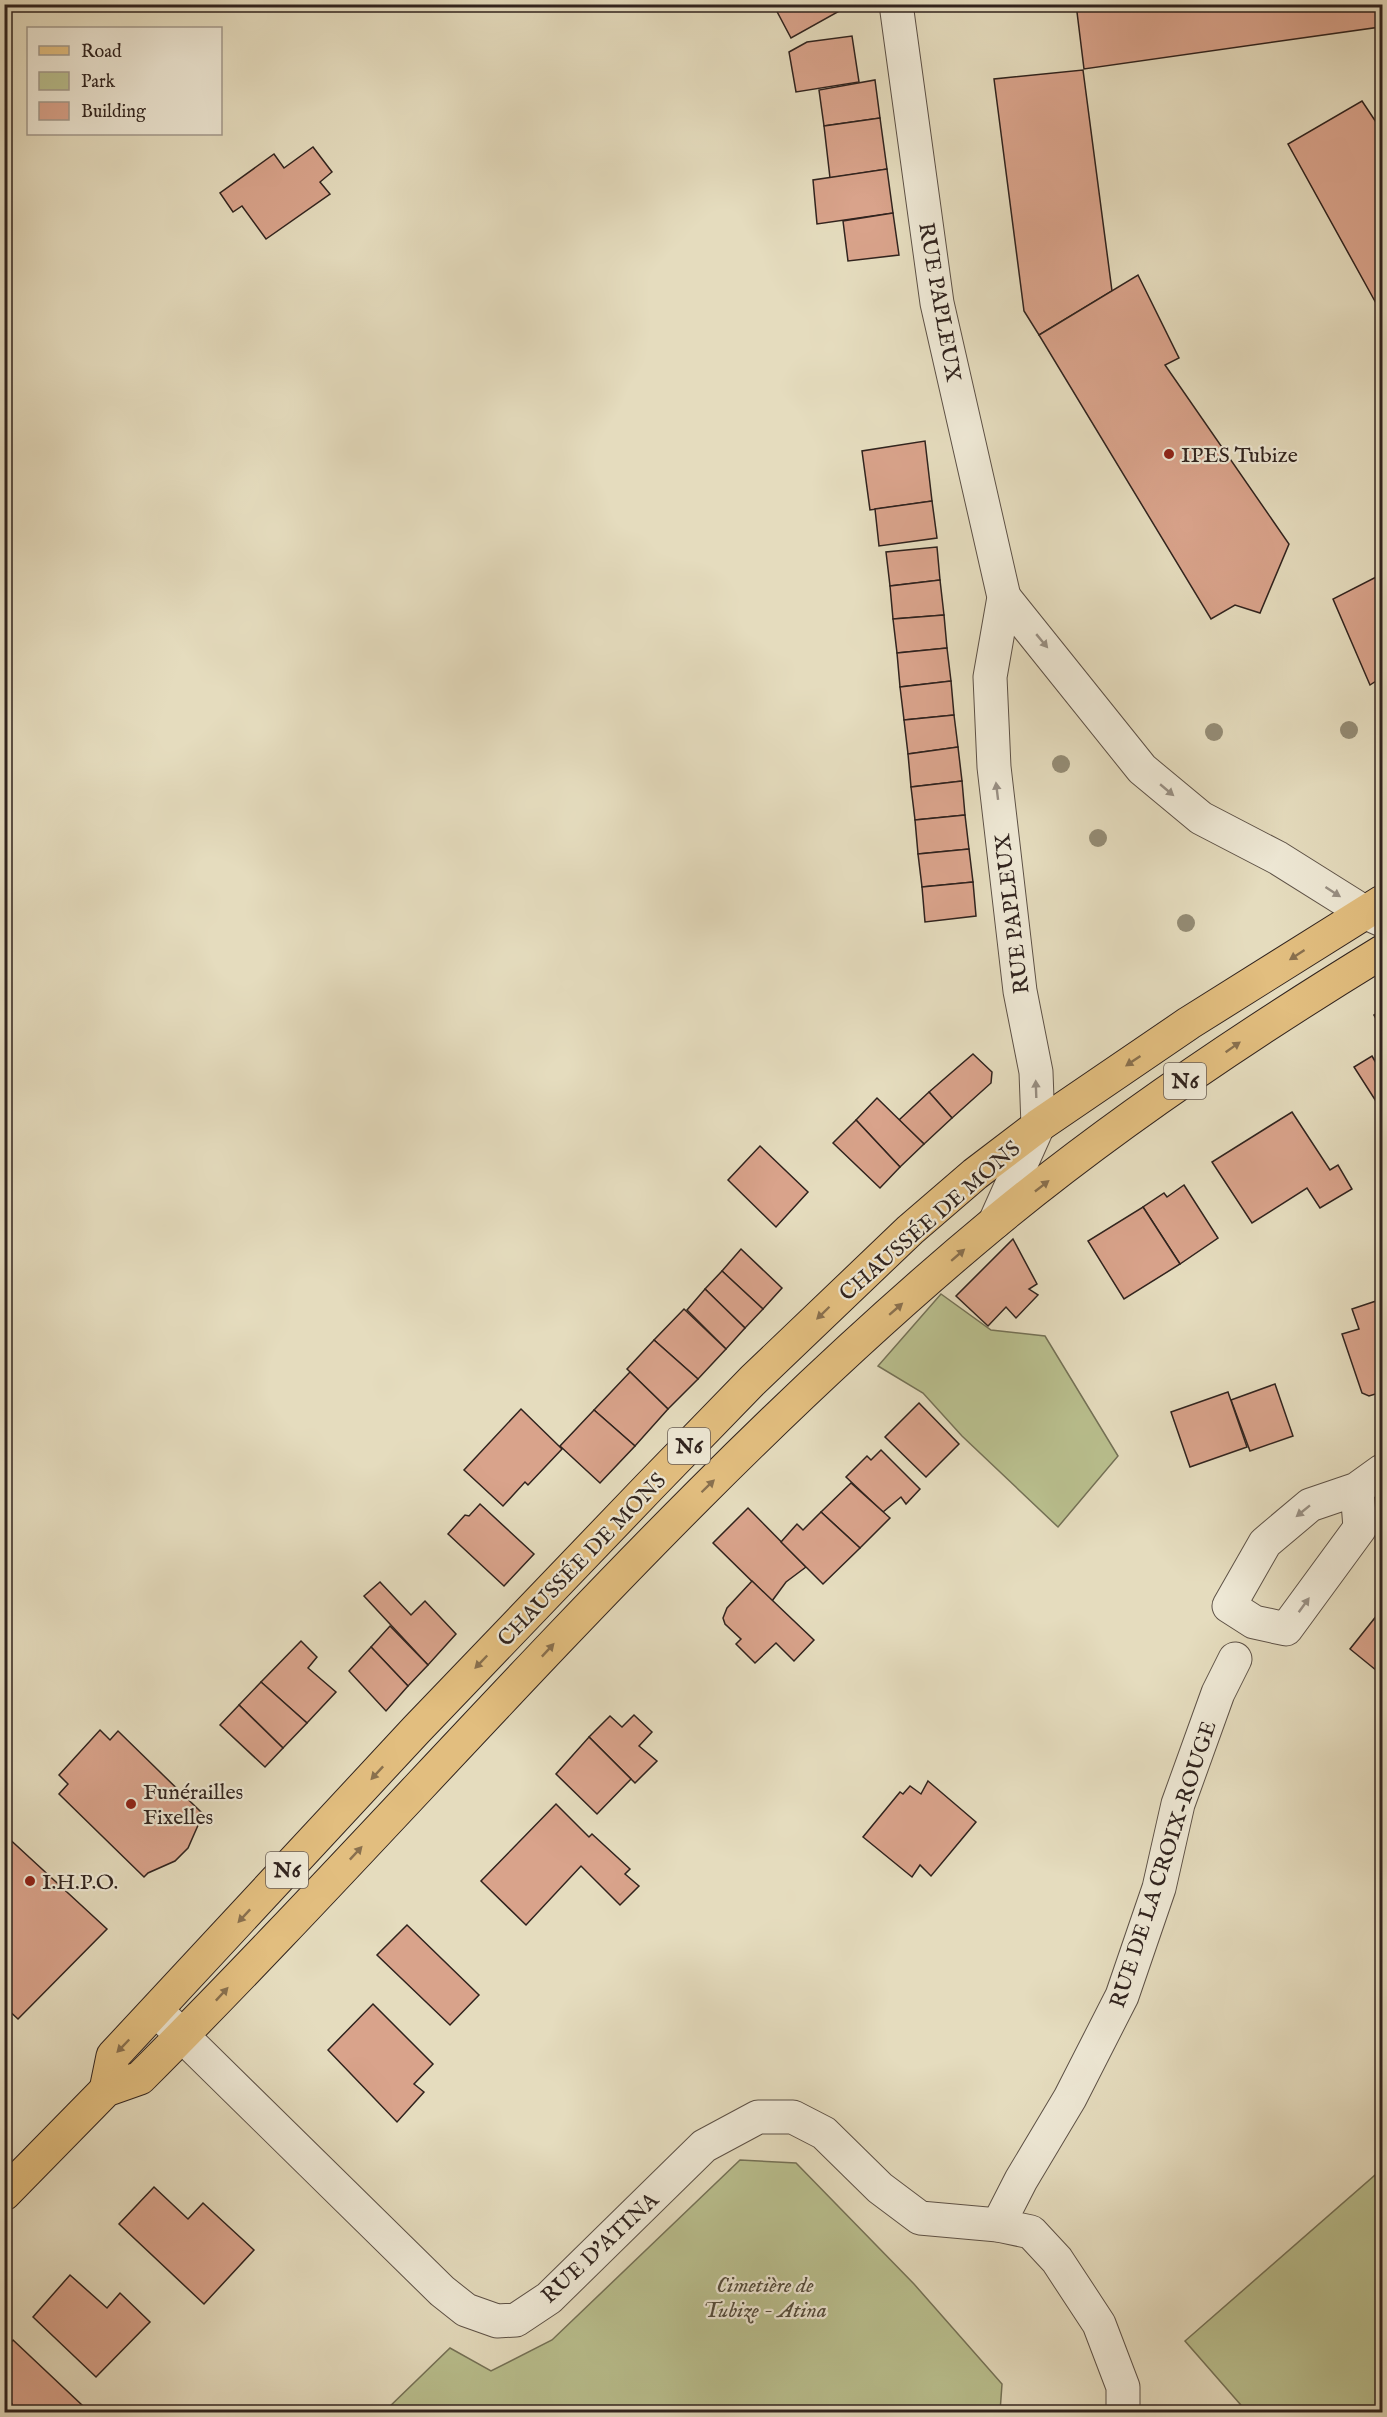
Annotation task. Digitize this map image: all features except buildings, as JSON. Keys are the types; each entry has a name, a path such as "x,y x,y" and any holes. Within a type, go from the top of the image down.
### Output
{"main road":[{"name":"CHAUSSÉE DE MONS","path":"106,2090 113,2056 416,1730 753,1380 910,1230 975,1174 1038,1126 1189,1023 1376,911"},
{"name":"CHAUSSÉE DE MONS","path":"4,2194 106,2090 140,2078 666,1526 885,1318 995,1222 1103,1139 1273,1019 1383,952"}],"street":[{"name":"RUE PAPLEUX","path":"896,4 937,303 1005,597 990,677 994,767 1020,991 1036,1072 1038,1126 995,1222"},
{"name":"RUE PAPLEUX","path":"1005,597 1142,769 1201,818 1376,911"},
{"name":"RUE DE LA CROIX-ROUGE","path":"998,2224 1021,2180 1070,2098 1122,1996 1159,1888 1178,1804 1218,1693 1235,1659"},
{"name":"RUE D'ATINA","path":"157,2011 441,2291 466,2310 497,2321 516,2320 549,2298 704,2146 758,2117 793,2117 824,2133 880,2188 920,2218 998,2224 1031,2232 1057,2260 1100,2324 1123,2387 1123,2412"}],"green space":[{"path":"941,1294 991,1330 1045,1336 1118,1456 1058,1527 962,1436 923,1393 878,1366"},
{"name":"Cimetière de Tubize - Atina","path":"740,2160 796,2163 914,2284 1002,2384 1000,2412 384,2412 450,2348 491,2371 552,2340"},
{"path":"1382,2169 1382,2412 1247,2412 1185,2341"}],"place":[{"name":"IPES Tubize","path":"1169,454"},
{"name":"Funérailles Fixelles","path":"131,1804"},
{"name":"I.H.P.O.","path":"30,1881"}]}
